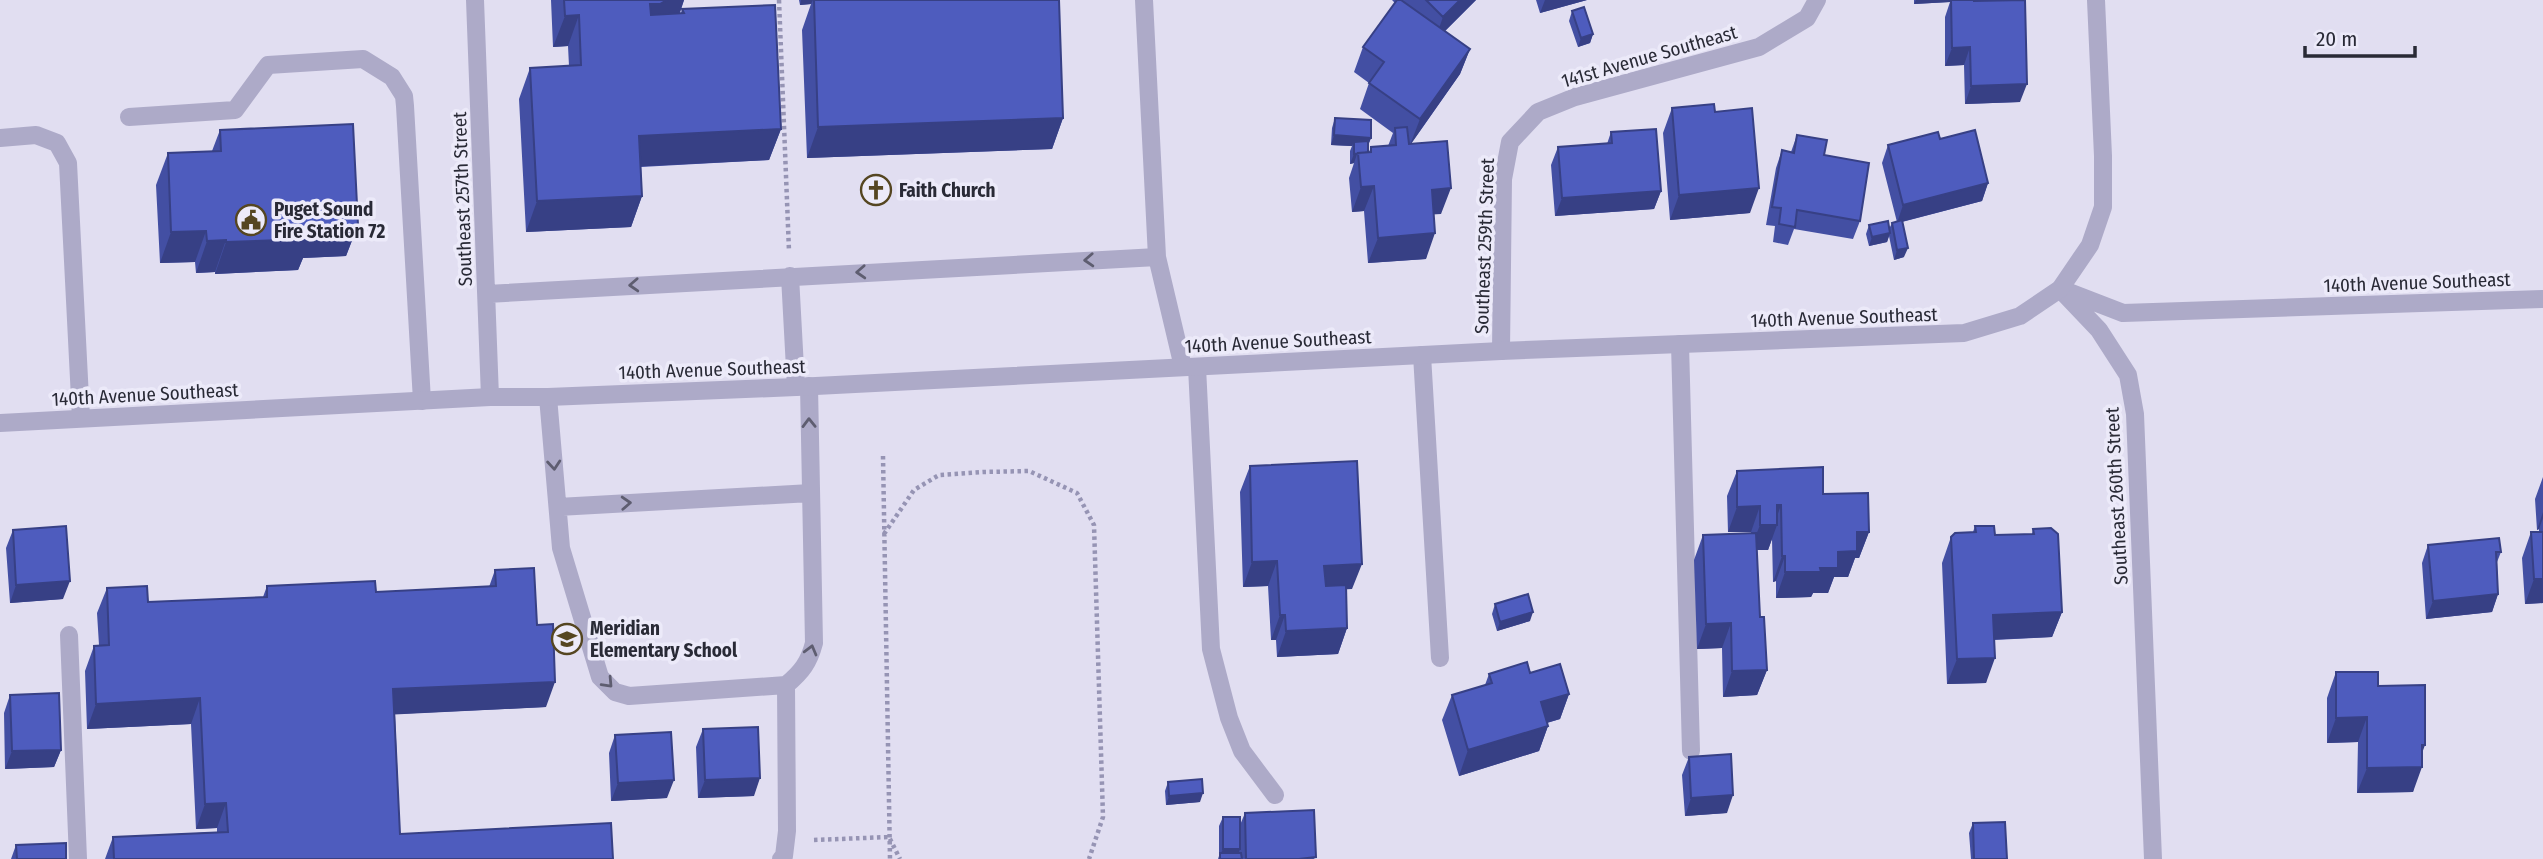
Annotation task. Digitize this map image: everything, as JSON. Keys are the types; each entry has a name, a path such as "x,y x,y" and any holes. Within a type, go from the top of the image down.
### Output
{"street":[{"name":"Southeast 257th Street","path":"475,0 490,397"},
{"path":"1144,0 1157,257 1190,367 1211,649 1229,718 1242,751 1275,795"},
{"name":"141st Avenue Southeast","path":"1510,142 1538,112 1575,97 1759,47 1807,18 1817,0"},
{"path":"2060,289 2090,245 2102,208 2104,156 2096,0"},
{"path":"129,117 235,110 268,65 363,59 392,77 404,96 405,106 422,401"},
{"path":"0,138 36,135 57,143 68,163 80,418"},
{"name":"Southeast 259th Street","path":"1501,351 1503,179 1510,142"},
{"path":"487,294 1157,257"},
{"path":"548,397 561,548 600,677 615,692 629,696 786,685 805,666 814,643 811,493 790,276"},
{"name":"140th Avenue Southeast","path":"0,423 490,397 802,386 1501,351 1964,333 2020,316 2060,289 2123,313 2543,299"},
{"name":"Southeast 260th Street","path":"2060,289 2099,330 2128,375 2135,414 2153,859"},
{"path":"1680,344 1691,751"},
{"path":"1422,355 1440,658"},
{"path":"558,507 811,493"},
{"path":"69,635 78,859"},
{"path":"781,859 784,856 785,840 786,685"}],"path":[{"path":"779,0 790,276"},
{"path":"883,456 890,859"},
{"path":"884,534 914,490 939,475 1029,471 1077,493 1094,525 1103,817 1089,859"},
{"path":"785,840 889,837"},
{"path":"889,837 900,859"}],"building":[{"path":"564,0 667,0 660,4 650,4 651,15 684,13 682,9 775,5 781,129 639,136 642,196 537,201 530,68 581,65 579,15 565,16"},
{"path":"814,0 1059,0 1063,118 818,127"},
{"path":"1397,0 1401,0 1470,49 1420,119 1369,83 1384,62 1363,47"},
{"path":"1426,0 1460,0 1443,17"},
{"path":"1951,0 2025,0 2027,84 1971,86 1970,47 1952,48"},
{"path":"1584,7 1593,34 1581,38 1572,11"},
{"path":"1714,104 1715,112 1752,108 1759,188 1679,195 1672,108"},
{"path":"1335,118 1371,120 1371,138 1334,135"},
{"name":"Puget Sound Fire Station 72","path":"353,124 358,225 309,227 309,239 226,242 207,241 206,231 171,232 168,153 221,151 220,130"},
{"path":"1407,127 1409,144 1447,141 1451,188 1432,190 1435,233 1378,238 1374,186 1361,187 1358,153 1371,152 1371,147 1396,145 1395,128"},
{"path":"1656,129 1661,191 1562,198 1558,147 1612,143 1611,132"},
{"path":"1975,130 1988,183 1903,205 1888,145 1938,132 1940,139"},
{"path":"1797,135 1827,140 1824,155 1869,163 1860,221 1797,210 1795,227 1779,224 1781,208 1772,207 1782,150 1794,153"},
{"path":"1368,141 1368,152 1354,154 1354,142"},
{"path":"1902,220 1908,248 1897,250 1892,223"},
{"path":"1888,221 1890,233 1872,237 1869,225"},
{"path":"1357,461 1362,564 1324,566 1326,586 1346,585 1347,628 1286,631 1285,615 1280,615 1277,561 1252,562 1250,466"},
{"path":"1823,467 1823,494 1868,493 1869,532 1857,532 1857,551 1838,552 1838,568 1820,568 1821,572 1785,572 1781,505 1777,505 1777,525 1760,525 1760,506 1737,507 1737,471"},
{"path":"66,526 70,581 16,585 13,530"},
{"path":"1975,526 1994,526 1995,535 2034,534 2033,529 2051,528 2058,534 2062,612 1993,615 1995,658 1957,659 1951,537 1955,533 1976,532"},
{"path":"2531,532 2543,532 2543,579 2534,579"},
{"path":"1756,533 1760,617 1764,617 1767,670 1732,671 1731,623 1706,624 1703,535"},
{"path":"2499,538 2501,552 2496,552 2498,594 2433,601 2428,545"},
{"path":"534,568 537,625 553,624 555,682 393,689 400,834 611,823 613,859 114,859 113,837 228,832 226,803 205,804 200,698 96,704 94,646 109,645 107,588 147,586 148,602 267,597 267,586 375,581 376,592 496,586 495,570"},
{"path":"1528,594 1533,612 1500,622 1495,604"},
{"path":"1527,662 1530,673 1560,664 1569,694 1541,702 1548,726 1468,750 1452,695 1492,683 1489,674"},
{"path":"2336,672 2378,672 2378,686 2425,685 2425,745 2422,745 2422,767 2367,768 2367,717 2336,718"},
{"path":"59,693 61,750 12,751 10,695"},
{"path":"758,727 760,778 705,780 703,729"},
{"path":"671,732 674,780 618,783 615,735"},
{"path":"1731,754 1733,795 1691,798 1689,757"},
{"path":"1202,779 1203,793 1169,796 1168,782"},
{"path":"1314,810 1316,857 1246,859 1245,813"},
{"path":"1223,817 1240,817 1240,849 1223,849"},
{"path":"2005,822 2007,859 1974,859 1973,823"},
{"path":"66,843 66,859 17,859 16,845"},
{"path":"1220,853 1241,853 1242,859 1220,859"}],"place":[{"name":"Faith Church","path":"876,190"},
{"name":"Puget Sound Fire Station 72","path":"251,220"},
{"name":"Meridian Elementary School","path":"567,639"}]}
